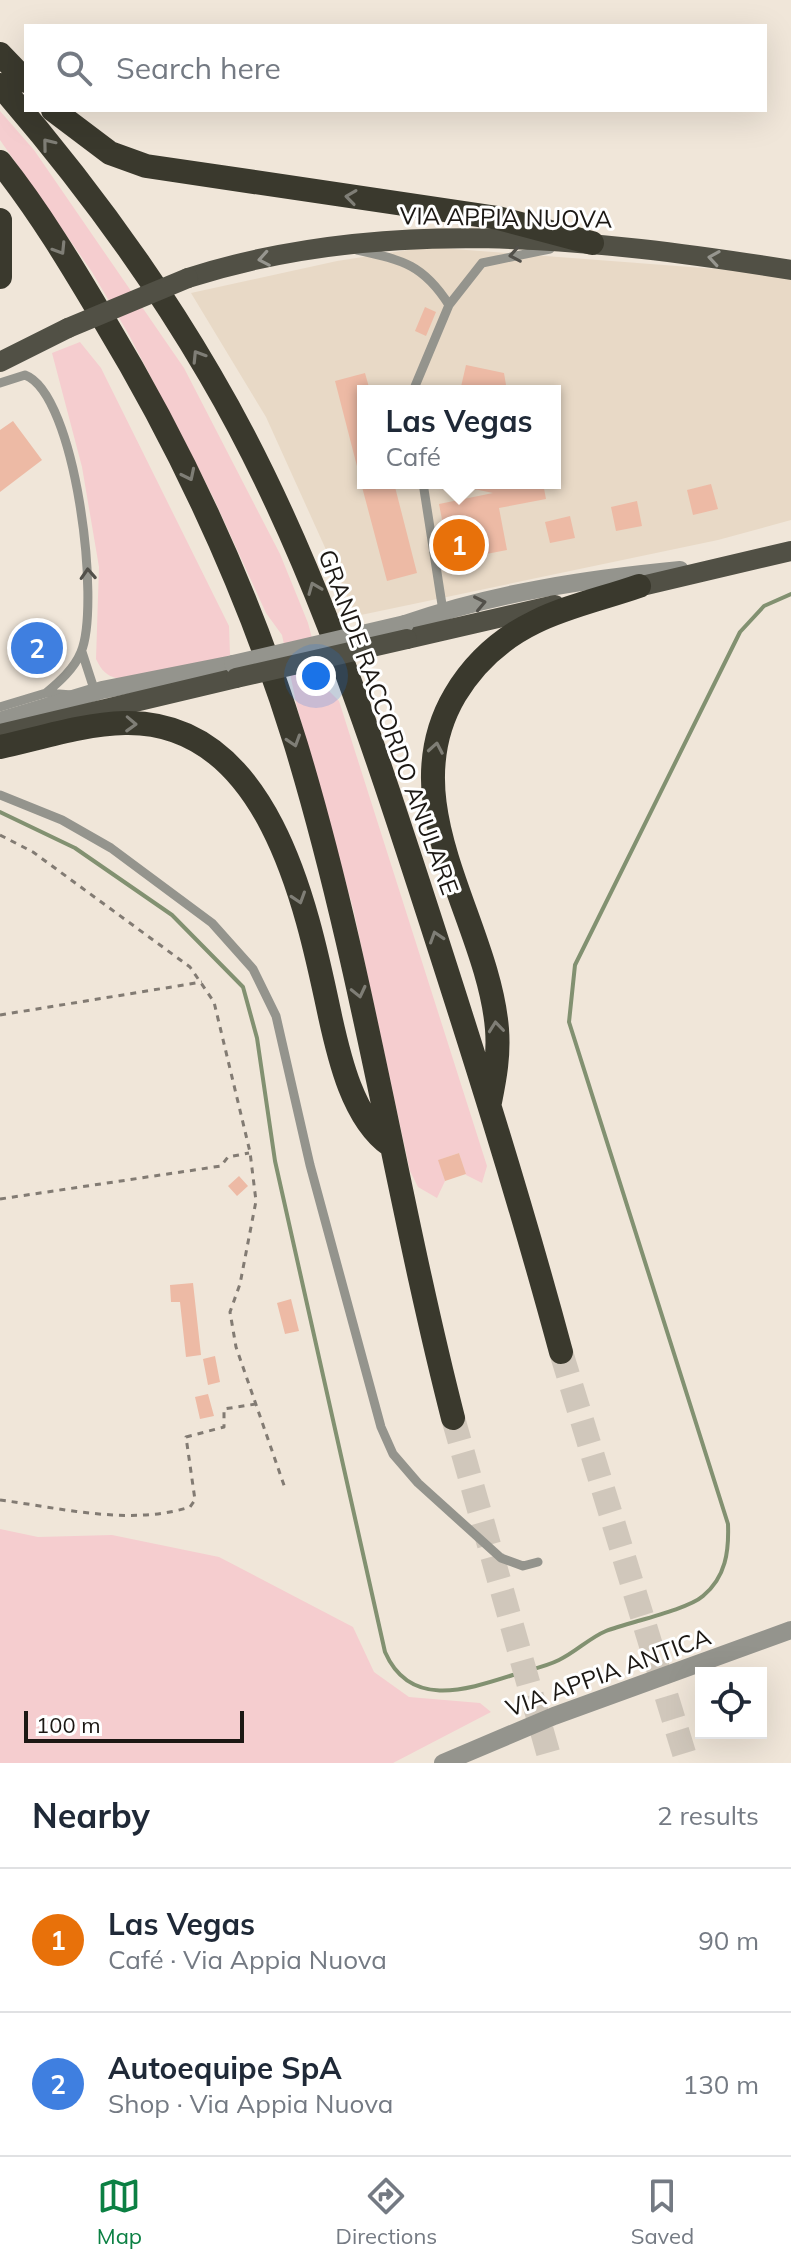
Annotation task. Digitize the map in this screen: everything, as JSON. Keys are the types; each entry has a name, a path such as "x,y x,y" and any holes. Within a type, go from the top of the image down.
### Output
{"highway":[{"path":"0,54 24,79"},
{"name":"GRANDE RACCORDO ANULARE","path":"0,85 142,268 209,374 256,463 309,577 343,661 489,1104 561,1352"},
{"path":"56,112 110,153 146,166 498,218 592,243"},
{"path":"0,162 77,277 149,396 241,591 295,743 312,802 359,993 453,1418"},
{"path":"0,220 0,277"},
{"path":"489,1104 498,1063 497,1028 487,980 444,846 433,783 439,732 463,683 501,642 537,621 639,586"},
{"path":"0,747 101,725 146,725 199,743 238,773 270,822 293,878 345,1073 376,1135 392,1146"}],"main road":[{"name":"VIA APPIA NUOVA","path":"0,362 68,328 188,278 236,264 337,246 453,237 592,243 791,270"},
{"path":"0,734 234,671 406,632 639,586 787,551"}],"street":[{"path":"406,632 443,611 595,579 724,566"},
{"path":"0,721 87,695 234,671"},
{"name":"VIA APPIA ANTICA","path":"443,1763 554,1716 791,1630"}],"lane":[{"path":"416,385 449,305 482,263 508,255 592,243"},
{"path":"337,246 397,258 434,282 449,305"},
{"path":"0,383 19,375 37,381 64,438 79,499 87,552 89,601 82,652 87,695 46,693 0,707"},
{"path":"424,489 443,611"},
{"path":"46,693 67,674 82,652"},
{"path":"0,795 62,820 111,848 212,923 253,969 276,1016 310,1165 381,1427 393,1454 418,1483 501,1558 523,1566 538,1562"}],"path":[{"path":"0,835 57,869 190,967 214,1002 250,1152 256,1201 240,1284 230,1312 236,1347 286,1491"},
{"path":"0,1015 202,982"},
{"path":"0,1199 221,1166 228,1157 250,1152"},
{"path":"0,1500 156,1516 190,1507 195,1500 186,1437 224,1427 224,1409 256,1404"}],"shaded area":[{"path":"0,111 34,150 184,368 280,554 308,623 325,687 339,701 487,1166 482,1183 466,1175 459,1153 439,1160 445,1181 437,1198 418,1187 410,1171 353,908 297,707 282,635 266,613 213,497 129,335 92,272 0,140"},
{"path":"427,247 756,272 791,279 791,520 718,540 356,616 266,417 191,293 337,261"},
{"path":"80,342 101,368 229,626 230,655 189,669 138,679 110,676 96,659 99,567 82,467 52,353"},
{"path":"0,1529 38,1537 112,1535 219,1557 353,1627 374,1672 409,1697 480,1703 491,1712 393,1763 0,1763"}],"building":[{"path":"425,307 436,312 426,336 415,331"},
{"path":"466,365 504,373 506,385 461,385"},
{"path":"365,373 368,385 357,385 357,466 335,381"},
{"path":"13,421 42,460 0,492 0,430"},
{"path":"711,484 718,509 693,515 687,490"},
{"path":"363,489 396,489 417,573 387,581"},
{"path":"474,489 544,489 546,499 499,508 507,550 450,561 439,504 493,493"},
{"path":"637,501 642,526 616,531 611,507"},
{"path":"570,516 575,538 550,543 545,522"},
{"path":"459,1153 466,1174 445,1181 438,1160"},
{"path":"239,1176 248,1186 237,1196 228,1186"},
{"path":"193,1283 201,1355 186,1357 180,1302 171,1302 170,1285"},
{"path":"291,1299 299,1331 285,1334 277,1303"},
{"path":"215,1356 220,1382 208,1385 203,1359"},
{"path":"208,1394 214,1416 200,1419 195,1397"}],"waterway":[{"path":"0,812 75,848 172,915 243,987 257,1038 275,1161 385,1652 396,1670 409,1682 424,1688 441,1690 477,1686 554,1662 606,1631 695,1601 711,1589 724,1563 728,1524 569,1022 575,965 740,632 764,606 791,594"}],"tunnel":[{"path":"561,1352 687,1763"},
{"path":"453,1418 551,1763"}],"place":[{"name":"Las Vegas","path":"459,545"},
{"name":"Autoequipe SpA","path":"37,648"}]}
